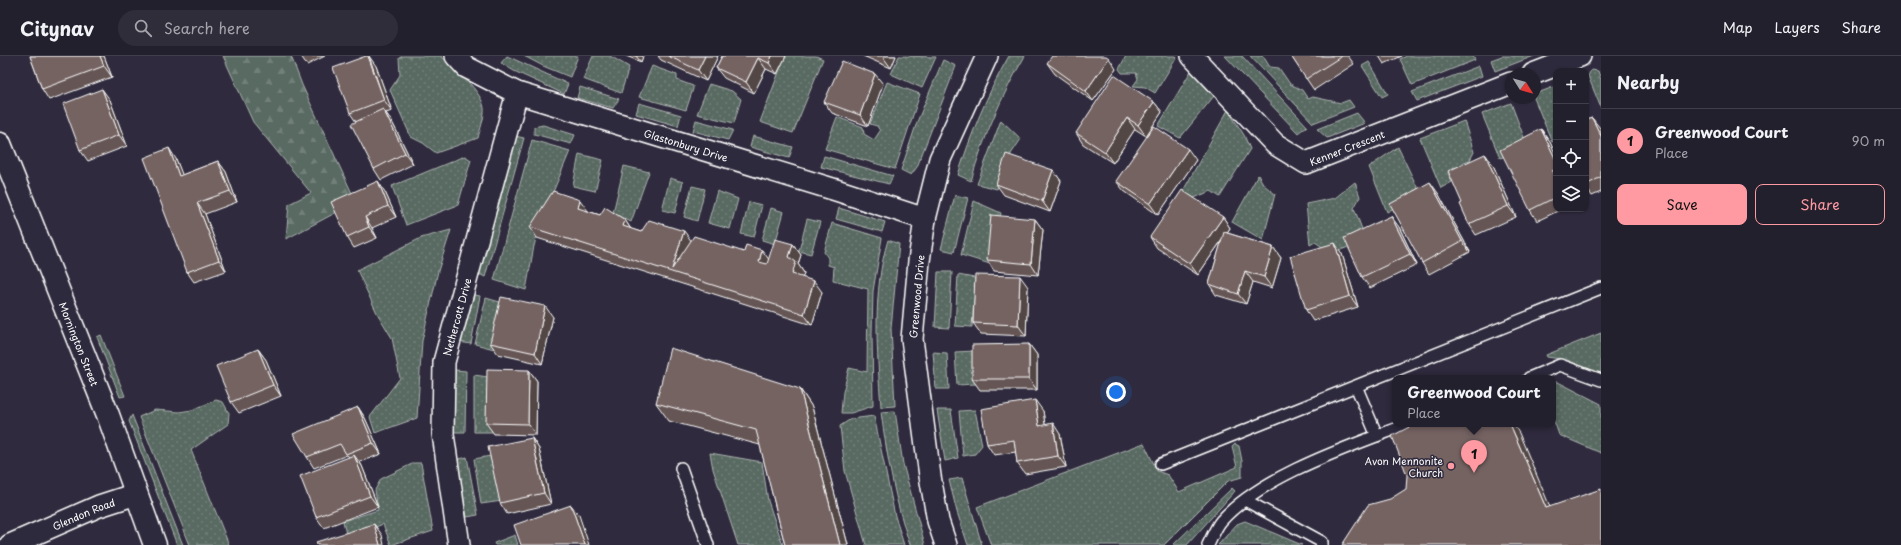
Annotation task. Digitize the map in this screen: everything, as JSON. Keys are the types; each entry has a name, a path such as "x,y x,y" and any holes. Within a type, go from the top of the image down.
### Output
{"main road":[{"name":"Mornington Street","path":"0,144 108,415 155,545"}],"street":[{"name":"Glastonbury Drive","path":"456,56 466,67 517,93 925,219"},
{"name":"Greenwood Drive","path":"946,545 938,521 931,484 912,339 919,261 925,219 940,159 987,56"},
{"name":"Kenner Crescent","path":"1192,56 1275,144 1306,163 1505,85"},
{"path":"1541,71 1580,56"},
{"name":"Nethercott Drive","path":"459,545 443,434 444,362 517,93"},
{"name":"Glendon Road","path":"10,545 99,506 136,494"}],"lane":[{"path":"1162,464 1601,288"},
{"path":"1536,375 1560,365 1601,380"},
{"path":"1356,386 1377,436"},
{"path":"1208,545 1220,521 1245,500 1286,474 1400,427"},
{"path":"681,468 708,545"},
{"path":"1245,500 1322,542 1322,545"}],"green space":[{"path":"223,56 291,56 302,85 356,202 286,239 289,204 311,193 253,122"},
{"path":"403,56 441,56 467,80 478,94 484,108 478,138 436,153 423,143 411,137 390,90 400,75 399,58"},
{"path":"507,56 568,84 564,94 514,71 501,63"},
{"path":"524,56 578,56 570,77 543,66"},
{"path":"593,56 610,56 629,67 621,93 583,79"},
{"path":"785,56 816,56 823,59 793,133 760,122"},
{"path":"899,56 936,57 922,88 891,74"},
{"path":"1009,56 1025,56 994,117 981,149 971,181 958,175 980,114"},
{"path":"1126,56 1177,57 1155,93 1145,87 1133,86 1138,79 1136,73 1122,73 1119,69"},
{"path":"1225,56 1242,56 1307,126 1298,133"},
{"path":"1250,56 1263,56 1270,67 1279,68 1290,84 1302,90 1308,99 1313,97 1341,103 1349,100 1354,107 1313,123"},
{"path":"1407,56 1473,56 1475,60 1412,85 1400,59"},
{"path":"1502,56 1534,56 1495,71 1491,60"},
{"path":"943,60 956,66 917,167 911,175 901,170 917,122"},
{"path":"1369,62 1388,94 1382,97 1362,66"},
{"path":"652,66 677,75 677,80 693,86 686,110 639,97"},
{"path":"1479,66 1482,76 1417,101 1412,92"},
{"path":"1591,70 1598,71 1601,80 1601,108 1589,78"},
{"path":"1191,71 1214,96 1180,138 1158,126"},
{"path":"887,82 920,94 895,169 825,149 837,117 863,127 864,134 874,140 880,131 877,126 870,124"},
{"path":"709,84 732,91 741,99 734,123 697,114"},
{"path":"580,87 619,99 613,108 577,98"},
{"path":"1553,87 1552,142 1536,104 1541,104 1541,92"},
{"path":"639,103 681,115 678,126 636,114"},
{"path":"1511,104 1528,148 1500,158 1482,114"},
{"path":"1228,110 1244,135 1250,149 1220,197 1211,191 1194,198 1183,191"},
{"path":"1357,113 1365,123 1327,138 1317,129"},
{"path":"696,120 733,130 728,140 693,131"},
{"path":"1001,120 1021,139 1011,154 997,189 977,184"},
{"path":"1464,121 1474,152 1470,160 1464,162 1458,167 1451,168 1448,173 1452,182 1441,188 1420,138"},
{"path":"543,125 575,135 571,144 534,134 534,127"},
{"path":"515,136 524,138 485,277 477,273"},
{"path":"753,136 793,147 789,158 750,147"},
{"path":"532,140 570,151 541,221 534,246 526,290 494,280"},
{"path":"1398,147 1420,193 1387,212 1369,167"},
{"path":"579,154 603,160 595,191 573,186"},
{"path":"465,156 471,160 458,205 406,225 392,186"},
{"path":"824,156 893,176 889,184 821,167"},
{"path":"624,166 649,172 631,222 613,213"},
{"path":"1258,175 1264,185 1275,194 1263,240 1232,222"},
{"path":"670,178 683,182 675,213 662,210"},
{"path":"1355,182 1360,197 1354,208 1365,237 1346,248 1325,255 1321,246 1315,242 1310,245 1306,204 1335,198"},
{"path":"692,186 705,189 697,221 684,217"},
{"path":"717,191 738,199 730,229 708,223"},
{"path":"955,195 968,198 954,252 941,249"},
{"path":"974,201 1001,213 990,264 961,255"},
{"path":"749,202 762,205 754,237 741,234"},
{"path":"771,208 784,212 775,244 762,240"},
{"path":"839,208 885,222 882,232 836,219"},
{"path":"807,219 820,222 811,254 799,251"},
{"path":"832,223 882,238 873,291 873,406 851,413 841,413 843,392 849,368 867,372 868,289 833,280 834,267 828,265 828,258 824,252"},
{"path":"451,230 438,271 422,341 417,418 375,433 370,417 400,378 392,338 377,313 357,270 421,238"},
{"path":"888,240 899,244 891,328 895,406 881,407 877,322 880,280"},
{"path":"938,272 952,272 949,328 935,327"},
{"path":"958,275 985,280 974,298 972,327 955,326"},
{"path":"469,294 480,296 471,344 459,342"},
{"path":"486,298 510,305 498,350 475,344"},
{"path":"1601,333 1601,374 1567,360 1547,357 1546,355"},
{"path":"101,335 125,396 120,397 97,337"},
{"path":"975,351 976,384 957,385 955,352"},
{"path":"933,352 947,353 949,389 936,389"},
{"path":"455,370 466,371 465,432 454,432"},
{"path":"474,375 495,378 495,432 474,432"},
{"path":"1556,382 1601,404 1601,453 1559,435 1556,426"},
{"path":"216,400 223,402 229,413 228,424 191,450 229,545 190,545 139,417 155,410 179,412 192,410"},
{"path":"937,410 951,410 958,458 945,461"},
{"path":"975,410 982,445 975,454 963,456 959,411"},
{"path":"895,411 903,464 925,545 910,545 896,495 881,412"},
{"path":"132,415 183,545 177,545 129,421"},
{"path":"874,416 895,516 904,545 866,545 845,471 840,426 851,419"},
{"path":"1144,443 1157,471 1168,475 1179,492 1237,467 1232,447 1235,444 1239,446 1242,461 1242,477 1228,481 1164,545 991,545 977,507"},
{"path":"710,453 762,462 768,501 783,545 738,545 713,469"},
{"path":"496,455 502,501 481,504 474,459"},
{"path":"467,457 478,515 467,517 456,460"},
{"path":"414,463 421,463 433,531 391,545 383,524 347,539 343,521 378,510 375,490 381,479"},
{"path":"962,478 982,545 968,545 957,512 949,480"},
{"path":"1232,488 1235,491 1187,545 1173,545"},
{"path":"1245,521 1302,545 1218,545 1237,524"},
{"path":"515,535 518,545 495,545 494,543"}],"building":[{"path":"30,56 100,56 104,66 42,89"},
{"path":"368,56 384,100 350,113 333,68"},
{"path":"668,56 705,56 698,70"},
{"path":"722,56 772,56 769,63 758,58 746,82 716,68"},
{"path":"1052,56 1106,56 1109,58 1086,91 1047,63"},
{"path":"1291,56 1342,56 1306,79"},
{"path":"842,61 875,74 860,115 824,102"},
{"path":"1114,75 1154,102 1138,125 1127,118 1105,152 1076,133"},
{"path":"102,89 119,135 80,150 63,104"},
{"path":"383,109 405,153 374,169 351,124"},
{"path":"1592,118 1601,136 1601,177 1589,183 1589,140 1589,119"},
{"path":"1154,126 1188,149 1150,204 1116,181"},
{"path":"1541,129 1553,154 1553,198 1530,210 1500,150"},
{"path":"169,148 179,176 218,161 230,191 197,203 219,260 187,272 144,158"},
{"path":"1006,154 1053,170 1042,201 996,184"},
{"path":"1485,154 1508,206 1469,224 1460,204 1462,203 1448,171"},
{"path":"378,181 388,206 365,217 369,227 347,237 331,202"},
{"path":"1430,182 1462,241 1422,263 1390,204"},
{"path":"1182,190 1223,217 1190,264 1150,237"},
{"path":"553,191 580,200 578,208 600,215 605,207 625,220 623,226 641,232 649,220 684,231 672,269 694,236 744,252 746,245 762,250 759,262 767,264 775,239 793,244 789,257 796,262 792,274 814,281 804,314 530,227"},
{"path":"991,215 1035,219 1031,264 987,260"},
{"path":"1391,216 1410,254 1362,277 1344,238"},
{"path":"1224,232 1273,247 1264,277 1245,271 1238,294 1209,284"},
{"path":"1335,243 1350,296 1306,310 1290,256"},
{"path":"975,275 1020,276 1018,325 973,323"},
{"path":"501,297 545,306 535,353 490,343"},
{"path":"1029,344 1029,379 972,379 972,345"},
{"path":"670,348 800,389 840,545 785,545 756,430 656,403"},
{"path":"258,349 273,385 231,402 216,366"},
{"path":"487,369 529,370 528,424 486,423"},
{"path":"1035,400 1039,426 1053,423 1058,456 1017,463 1014,440 987,444 981,409"},
{"path":"358,407 373,443 346,454 340,444 307,457 293,434"},
{"path":"1409,427 1473,427 1474,429 1478,427 1511,427 1546,508 1601,489 1601,545 1342,545 1368,505 1390,499 1406,489 1407,475 1392,436"},
{"path":"532,438 544,493 500,503 488,447"},
{"path":"354,455 370,496 316,517 300,476"},
{"path":"571,505 585,545 521,545 514,525"},
{"path":"374,524 380,545 317,545 316,542"}],"place":[{"name":"Avon Mennonite Church","path":"1451,466"},
{"name":"Greenwood Court","path":"1474,473"}]}
